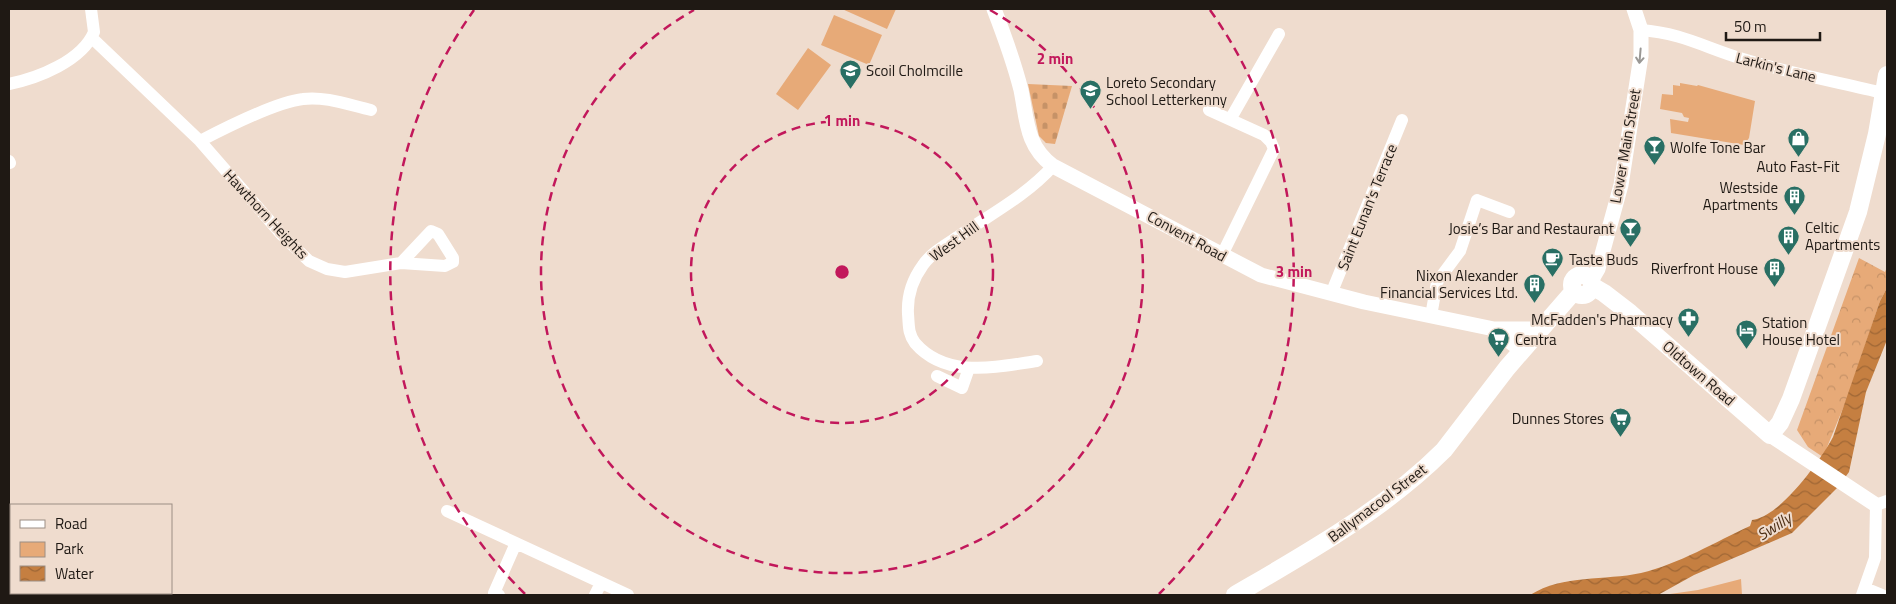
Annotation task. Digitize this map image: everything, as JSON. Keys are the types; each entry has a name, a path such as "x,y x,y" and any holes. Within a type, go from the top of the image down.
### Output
{"main road":[{"path":"1770,435 1780,423 1791,399 1851,234 1877,134 1887,75"},
{"path":"1877,134 1887,117"},
{"name":"Ballymacool Street","path":"1235,595 1318,546 1409,482 1444,450 1522,351 1574,291 1583,295 1589,292 1592,284"},
{"name":"Oldtown Road","path":"1592,284 1630,314 1770,435"}],"street":[{"path":"9,84 67,62 92,38 95,25 91,9"},
{"name":"Convent Road","path":"994,9 1021,90 1029,135 1039,154 1053,166 1261,275 1331,294 1494,329"},
{"name":"Lower Main Street","path":"1592,284 1598,269 1621,185 1641,56 1641,30 1634,9"},
{"name":"Larkin's Lane","path":"1641,30 1696,40 1744,60 1884,93"},
{"path":"1230,118 1279,34"},
{"name":"Hawthorn Heights","path":"92,38 200,141 282,235 309,261 327,269 344,272 401,263"},
{"path":"200,141 258,114 302,99 339,102 371,110"},
{"path":"1209,110 1264,135 1274,148 1222,255"},
{"name":"Saint Eunan's Terrace","path":"1331,294 1402,120"},
{"name":"West Hill","path":"1037,361 969,368 940,362 924,353 912,339 908,329 907,298 914,279 930,257 1032,188 1053,166"},
{"path":"1431,316 1437,282 1460,251 1477,200 1509,212"},
{"path":"1494,329 1540,329"},
{"path":"1494,329 1522,351"},
{"path":"937,376 962,388 969,368"},
{"name":"Oldtown Road","path":"1770,435 1849,486 1881,503"},
{"path":"1881,503 1875,558 1864,592 1882,595"},
{"path":"447,511 628,595"},
{"path":"499,595 494,593 516,543"},
{"path":"595,595 600,582"}],"green space":[{"path":"842,9 896,9 887,29"},
{"path":"834,15 882,35 869,65 821,45"},
{"path":"808,48 831,65 798,110 776,94"},
{"path":"1680,83 1698,85 1755,101 1749,138 1744,145 1671,133 1670,119 1688,122 1689,118 1684,117 1682,113 1660,109 1662,94 1673,95 1673,85 1680,86"},
{"path":"1028,84 1072,86 1055,144 1046,143 1039,136"},
{"path":"1859,258 1885,272 1887,267 1887,288 1880,301 1848,396 1823,457 1808,447 1797,430"},
{"path":"1741,579 1742,595 1663,595 1698,590"}],"water":[{"name":"Swilly","path":"1887,288 1887,340 1866,392 1849,472 1838,487 1792,533 1694,575 1658,595 1530,595 1556,584 1641,573 1669,564 1750,526 1752,520 1763,517 1787,499 1819,460 1833,437 1880,301"}],"place":[{"name":"Scoil Cholmcille","path":"850,89"},
{"name":"Loreto Secondary School Letterkenny","path":"1090,110"},
{"name":"Auto Fast-Fit","path":"1798,157"},
{"name":"Wolfe Tone Bar","path":"1654,166"},
{"name":"Westside Apartments","path":"1794,215"},
{"name":"Josie’s Bar and Restaurant","path":"1630,247"},
{"name":"Celtic Apartments","path":"1789,255"},
{"name":"Taste Buds","path":"1553,278"},
{"name":"Riverfront House","path":"1774,287"},
{"name":"Nixon Alexander Financial Services Ltd.","path":"1534,303"},
{"name":"McFadden's Pharmacy","path":"1689,338"},
{"name":"Station House Hotel","path":"1746,350"},
{"name":"Centra","path":"1499,358"},
{"name":"Dunnes Stores","path":"1620,437"}]}
